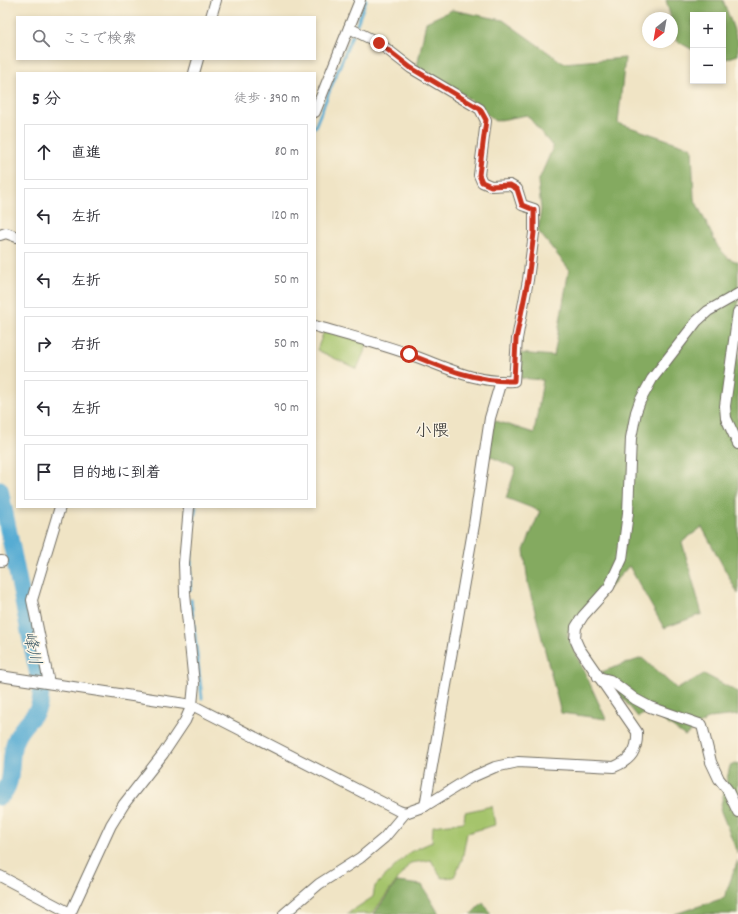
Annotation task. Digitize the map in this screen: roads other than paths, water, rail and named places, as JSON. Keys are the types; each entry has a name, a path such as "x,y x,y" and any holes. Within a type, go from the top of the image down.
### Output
{"street":[{"path":"211,16 216,0"},
{"path":"316,110 360,0"},
{"path":"316,326 409,354 459,374 501,381 514,381 516,339 528,280 534,233 534,210 522,205 517,189 510,185 491,186 482,182 479,175 486,120 480,109 411,68 379,43 349,28"},
{"path":"194,72 198,60"},
{"path":"0,235 6,233 16,237"},
{"path":"284,914 319,884 360,858 384,838 405,813 425,806 470,778 495,767 518,762 614,767 625,763 636,750 636,732 579,648 575,639 576,627 583,616 609,587 622,559 628,513 631,438 636,412 652,379 686,333 708,311 738,294"},
{"path":"738,312 725,406 726,418 738,444"},
{"path":"425,806 474,525 490,418 501,381"},
{"path":"49,683 32,600 60,508"},
{"path":"0,876 70,913 111,825 124,804 163,754 185,721 192,705 194,684 185,594 184,563 189,508"},
{"path":"0,676 192,705 405,813"},
{"path":"598,677 610,680 650,707 702,725 711,762 727,789 738,812"}],"waterway":[{"path":"357,24 366,0"},
{"path":"316,125 352,36"},
{"name":"峰川","path":"0,489 41,690 40,700 35,713 23,727 15,741 10,778 5,792 0,797"},
{"path":"190,590 192,532 196,508"},
{"path":"191,600 202,698"}],"district":[{"name":"小隈","path":"432,430"}]}
